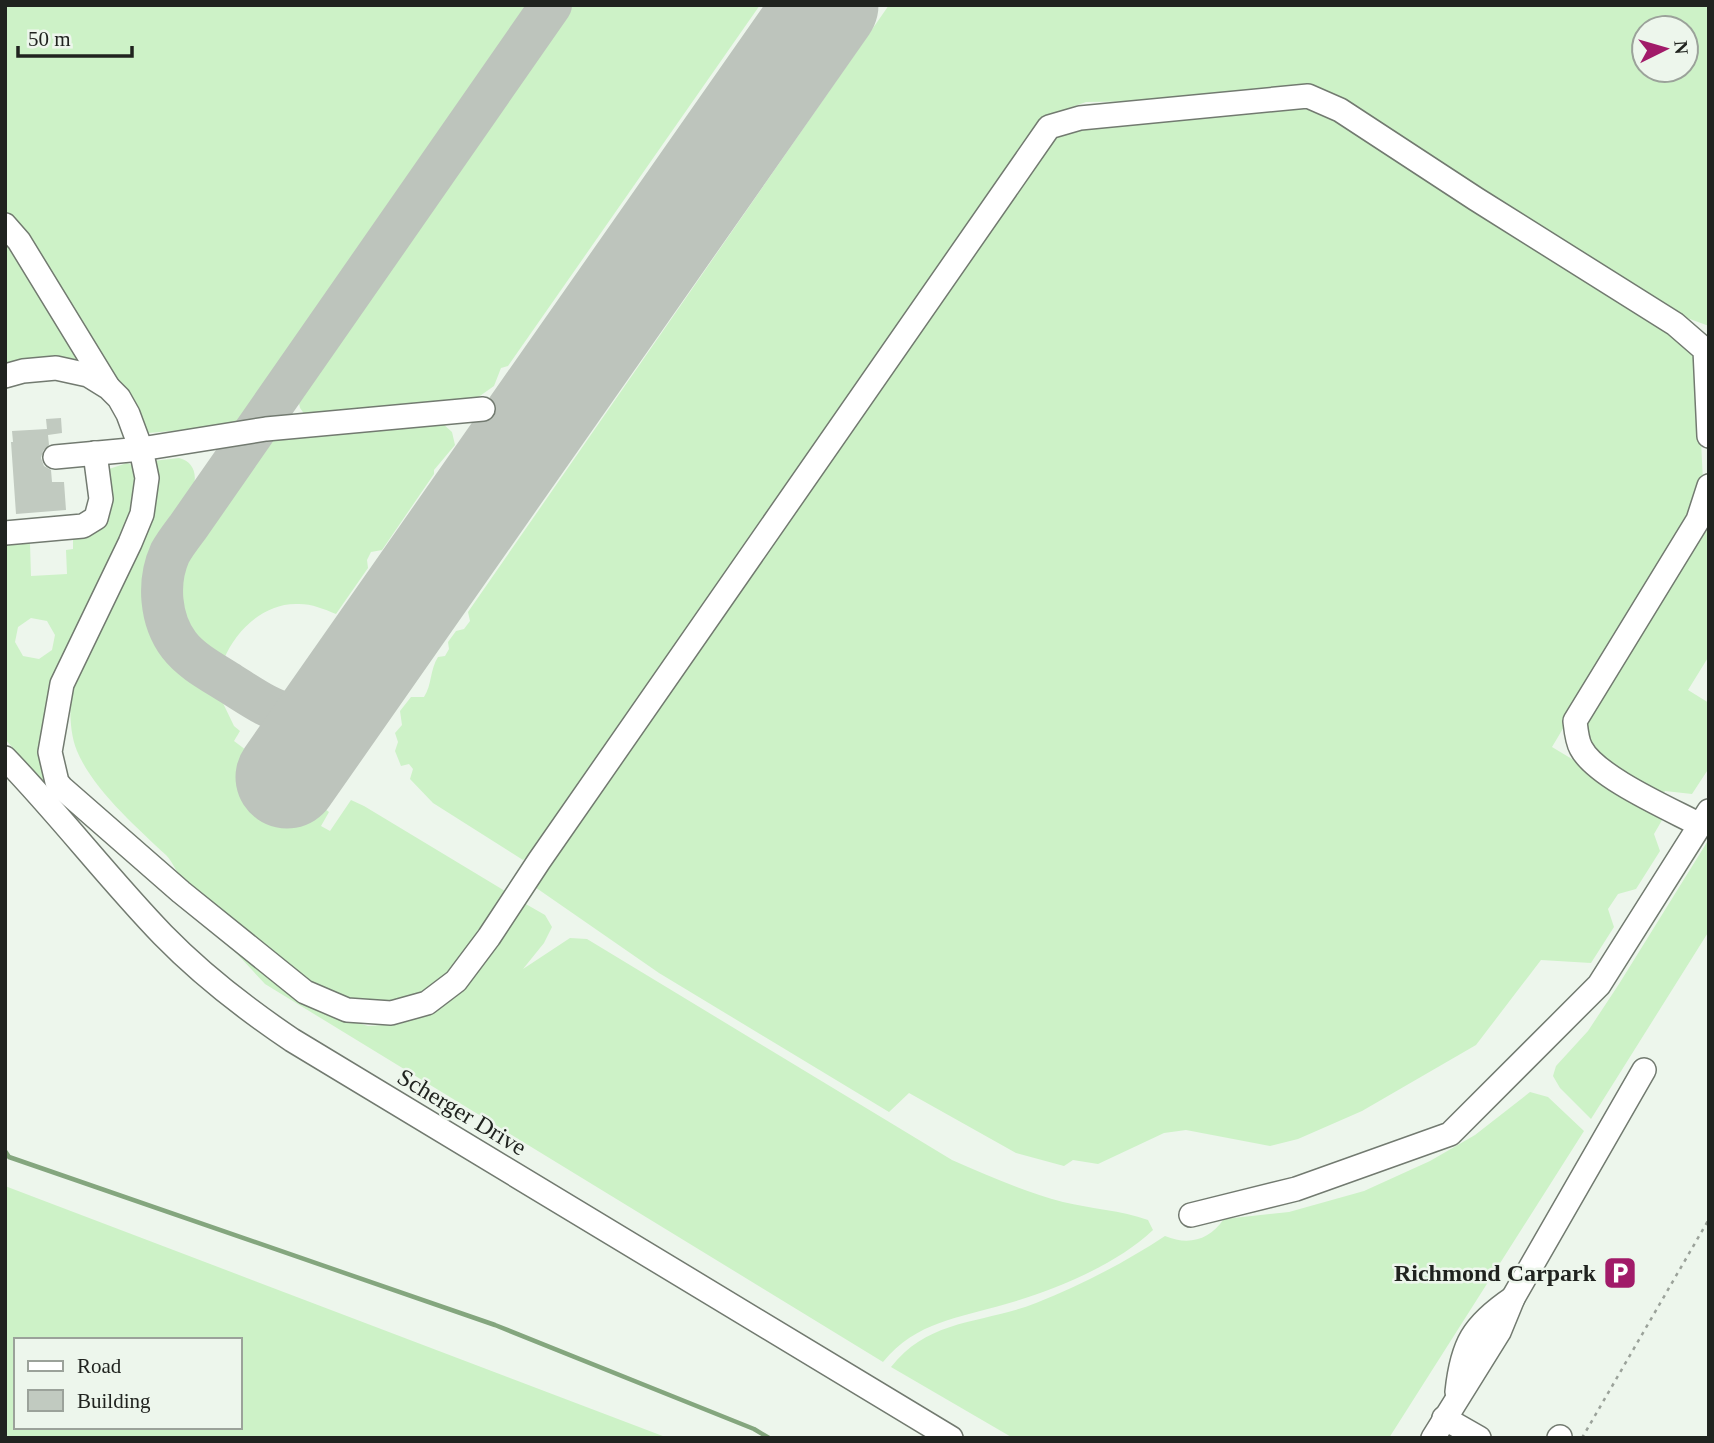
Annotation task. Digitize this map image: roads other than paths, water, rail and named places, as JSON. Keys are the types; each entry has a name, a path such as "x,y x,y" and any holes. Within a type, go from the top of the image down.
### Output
{"street":[{"path":"5,376 23,370 56,368 88,375 109,388 119,398 128,414 141,449 147,478 142,514 62,684 50,752 57,782 181,892 305,992 347,1010 391,1013 427,1003 456,981 481,948 1049,127 1080,118 1308,96 1340,110 1675,324 1705,350 1709,436"},
{"path":"5,225 19,241 109,388"},
{"path":"1675,324 1709,333"},
{"path":"55,457 141,449 266,429 483,409"},
{"path":"5,533 83,526 96,518 101,499 95,453"},
{"path":"1191,1215 1296,1189 1450,1134 1599,985 1705,818 1629,788 1591,761 1580,747 1575,721 1698,520 1709,486"},
{"name":"Scherger Drive","path":"5,758 163,935 247,1009 292,1040 951,1438"},
{"path":"1479,1438 1438,1428 1493,1341 1513,1298 1644,1070"}],"waterway":[{"path":"5,1151 9,1157 495,1325 754,1429 769,1438"}],"place":[{"name":"Richmond Carpark","path":"1620,1273"}]}
